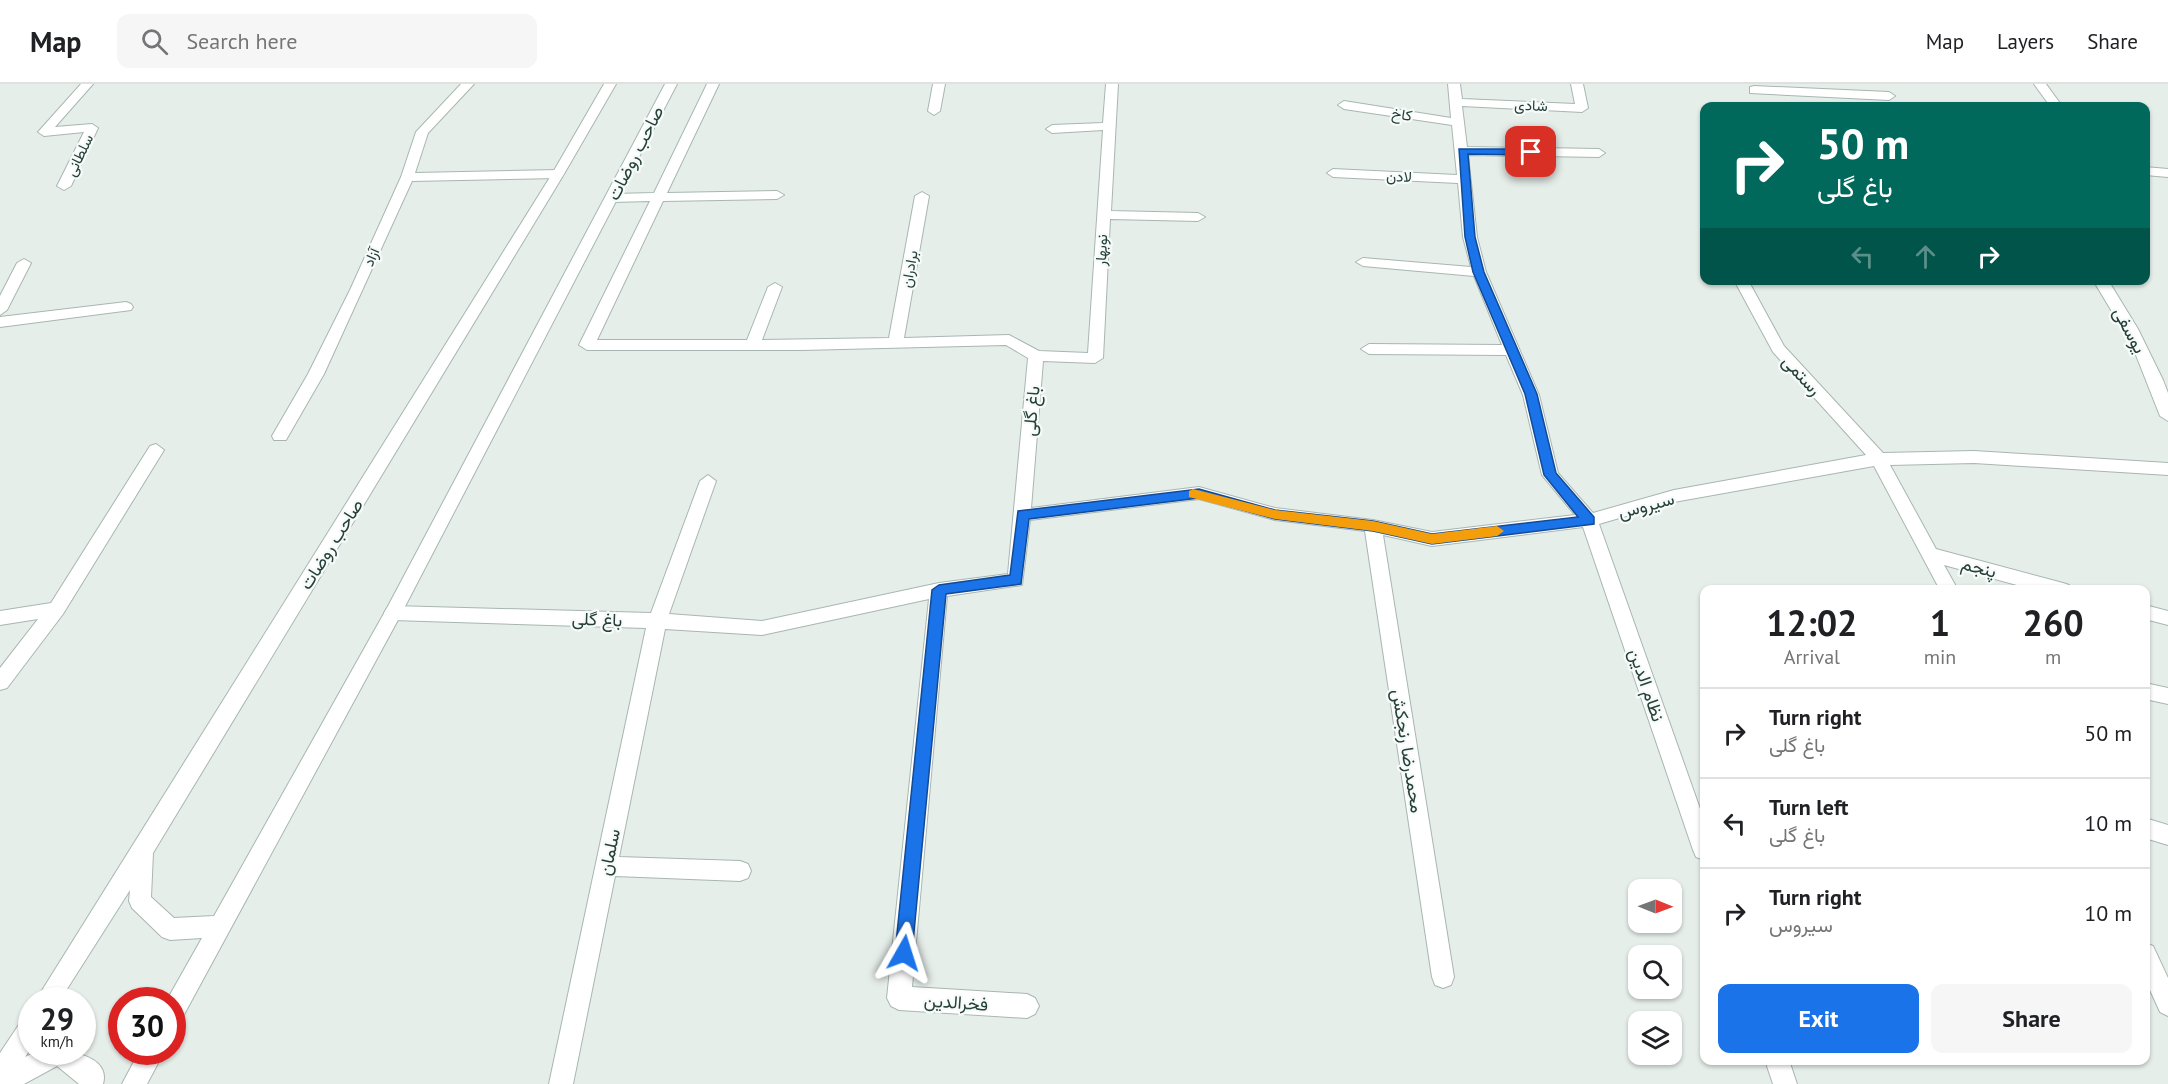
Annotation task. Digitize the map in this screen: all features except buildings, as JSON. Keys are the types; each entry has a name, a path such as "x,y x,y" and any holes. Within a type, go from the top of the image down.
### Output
{"street":[{"name":"سلطانی","path":"64,186 92,128 44,132 87,84"},
{"name":"آزاد","path":"280,436 316,374 406,177 422,132 468,84"},
{"name":"صاحب روضات","path":"55,987 142,851 558,174 610,84"},
{"name":"صاحب روضات","path":"186,989 393,613 671,84"},
{"path":"713,84 587,345 753,345 1009,340 1036,356"},
{"path":"934,111 939,84"},
{"name":"نوبهار","path":"1036,356 1095,358 1112,84"},
{"path":"1454,84 1463,151 1470,237 1479,272 1531,394 1550,475 1589,520"},
{"name":"شادی","path":"1457,102 1582,108 1577,84"},
{"path":"1881,84 1894,102"},
{"path":"2040,84 2053,102"},
{"path":"1754,90 1889,96"},
{"name":"کاخ","path":"1344,105 1460,123"},
{"path":"1052,129 1109,126"},
{"path":"1463,151 1599,153"},
{"path":"2150,171 2168,173"},
{"name":"لادن","path":"1333,173 1465,179"},
{"path":"406,177 558,174"},
{"path":"612,198 777,195"},
{"name":"برادران","path":"896,343 922,196"},
{"path":"1103,215 1198,217"},
{"path":"1363,262 1479,272"},
{"path":"0,310 24,263"},
{"name":"رستمی","path":"1744,285 1778,349 1879,459"},
{"name":"یوسفی","path":"2104,285 2128,320 2160,375 2168,416"},
{"path":"753,345 775,286"},
{"path":"0,322 126,307"},
{"path":"1369,349 1514,350"},
{"name":"باغ گلی","path":"393,613 657,621 762,628 939,590 1016,580 1036,356"},
{"path":"0,682 57,609 156,450"},
{"name":"سیروس","path":"1022,514 1199,493 1275,514 1373,526 1432,539 1589,520 1674,496 1879,459 1974,457 2168,469"},
{"path":"1879,459 1946,585"},
{"name":"سلمان","path":"561,1084 657,621 708,481"},
{"name":"نظام الدین","path":"1589,520 1700,839"},
{"name":"محمدرضا رنجکش","path":"1373,526 1443,977"},
{"name":"پنجم","path":"1930,554 2045,585"},
{"name":"فخرالدین","path":"939,590 899,998 1027,1006"},
{"path":"0,618 57,609"},
{"path":"2150,613 2168,618"},
{"path":"2150,692 2168,696"},
{"path":"2150,830 2168,835"},
{"path":"142,851 140,901 170,929 221,926"},
{"path":"606,866 740,872"},
{"path":"2156,966 2168,1004"},
{"path":"0,1074 18,1046"},
{"path":"0,1084 58,1052 93,1077 91,1084"},
{"path":"134,1084 145,1065"},
{"path":"1779,1065 1785,1084"}],"slow traffic":[{"path":"1193,494 1199,493 1275,514 1373,526 1432,539 1497,531"}],"route":[{"path":"904,953 939,590 1016,580 1022,514 1199,493 1275,514 1373,526 1432,539 1589,520 1550,475 1531,394 1479,272 1470,237 1463,151 1531,152"}]}
